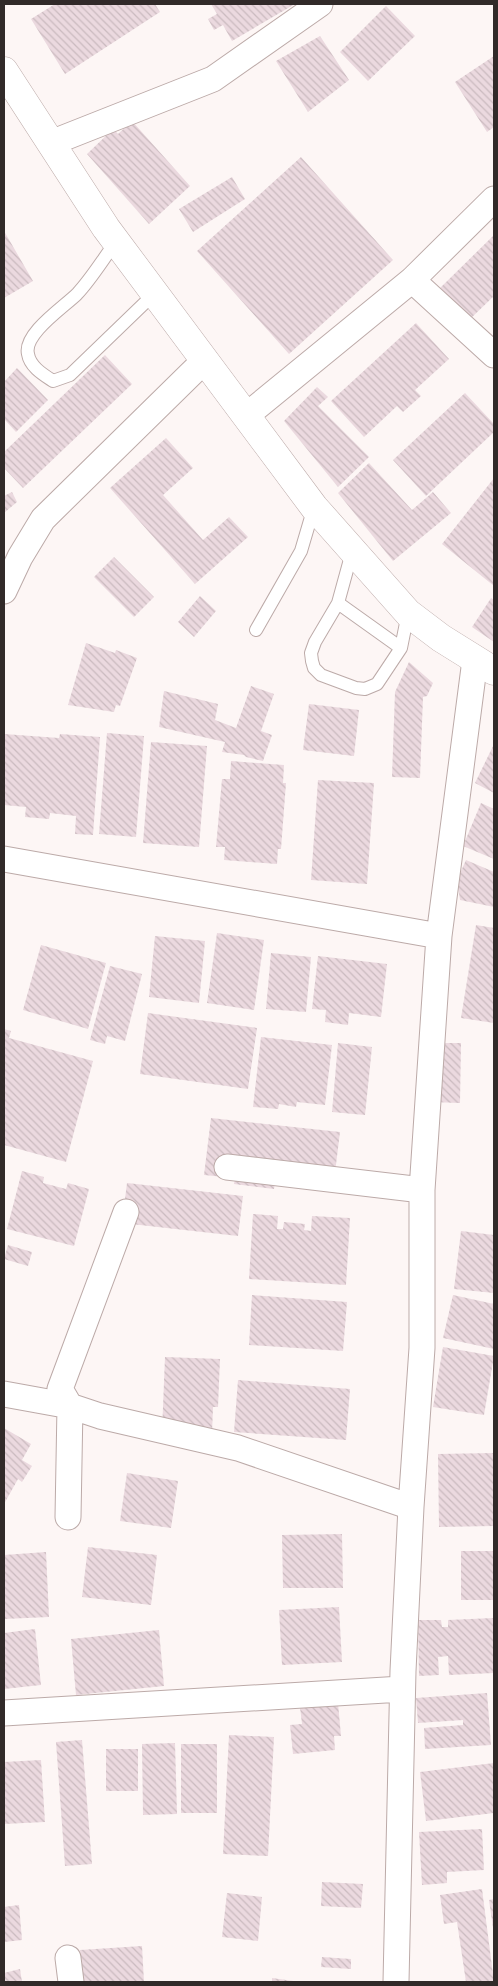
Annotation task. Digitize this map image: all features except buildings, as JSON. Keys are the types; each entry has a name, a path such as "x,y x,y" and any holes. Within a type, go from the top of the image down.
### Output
{"street":[{"path":"51,143 213,79 320,4"},
{"path":"5,76 116,242 314,507 408,613 441,638 485,665 439,936 422,1190 422,1348 411,1507 402,1689 396,1982"},
{"path":"246,415 412,280 494,199"},
{"path":"412,280 494,355"},
{"path":"4,591 20,557 43,519 205,360"},
{"path":"4,859 439,936"},
{"path":"227,1167 422,1190"},
{"path":"68,1516 70,1406 60,1389 126,1212"},
{"path":"4,1394 70,1406 100,1416 238,1448 411,1507"},
{"path":"4,1713 402,1689"},
{"path":"68,1958 72,1982"}],"lane":[{"path":"116,242 78,293 43,324 29,342 28,354 37,370 53,381 70,375 155,293"},
{"path":"256,630 301,551 314,507"},
{"path":"352,552 338,603 314,642 311,653 314,668 320,675 356,688 365,690 372,688 377,684 401,648 408,613"},
{"path":"338,603 401,648"}]}
